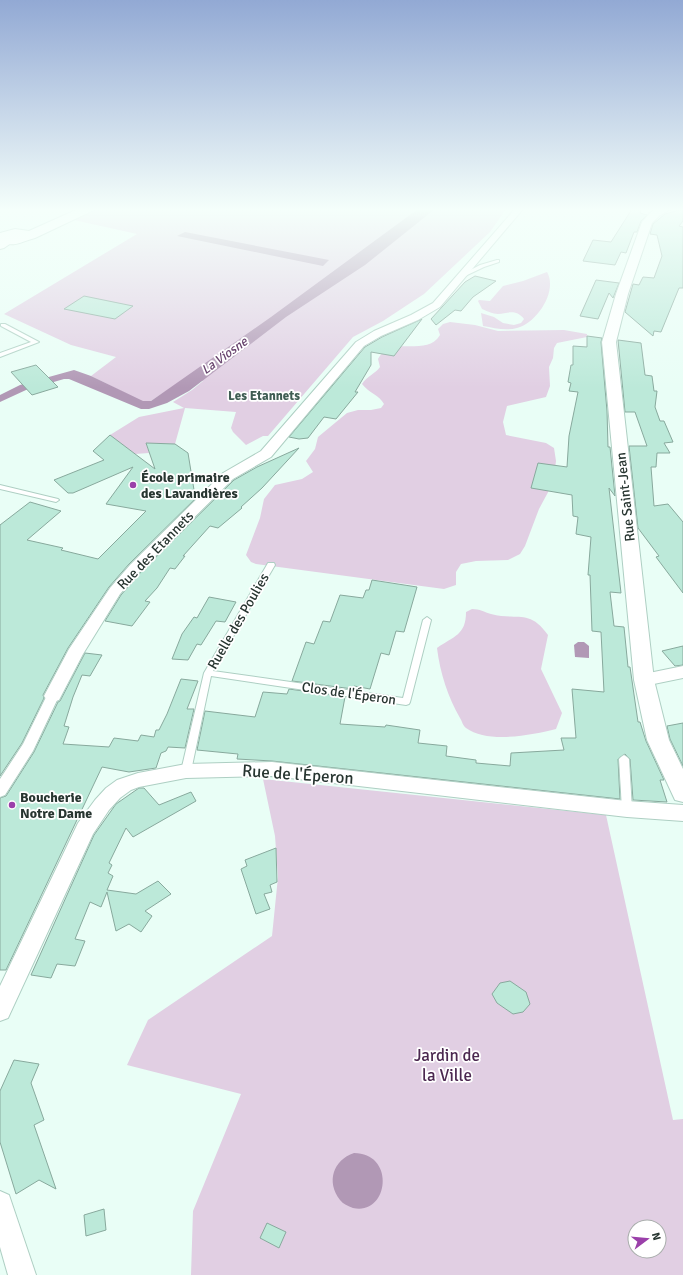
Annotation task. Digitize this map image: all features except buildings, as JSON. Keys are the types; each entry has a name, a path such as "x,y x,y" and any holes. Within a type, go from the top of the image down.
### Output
{"street":[{"name":"Rue des Etannets","path":"0,791 28,747 75,653 115,591 135,568 228,476 266,454 360,344 374,335 431,309 442,300 467,268"},
{"name":"Rue Saint-Jean","path":"631,268 622,294 609,342 644,680 658,740 683,793"},
{"path":"644,680 683,672"},
{"name":"Rue de l'Éperon","path":"0,1010 85,829 102,805 113,793 138,780 186,771 272,769 627,809 683,813"},
{"path":"0,1204 22,1275"}],"lane":[{"path":"459,277 477,268"},
{"path":"0,355 36,342 3,324"},
{"path":"0,487 56,500"},
{"name":"Ruelle des Poulies","path":"186,771 208,673 270,565"},
{"name":"Clos de l'Éperon","path":"208,673 406,702 427,620"},
{"path":"624,759 627,809"}],"green space":[{"path":"80,268 451,268 424,294 383,321 353,337 268,436 263,436 246,445 231,428 236,412 185,408 175,444 146,443 149,453 135,454 110,435 139,417 184,408 173,402 203,381 187,377 151,401 143,402 91,376 116,357 71,345 4,314"},
{"path":"547,272 550,280 548,297 544,305 532,320 513,329 500,329 483,326 481,313 494,317 503,323 514,325 521,323 524,319 515,313 496,314 482,309 478,301 479,300 490,301 503,286 523,281"},
{"path":"450,322 475,325 498,331 564,330 587,334 587,337 557,343 554,348 553,358 549,367 550,386 546,397 507,406 503,422 506,435 546,443 554,448 556,461 553,483 539,509 525,546 520,554 508,560 476,561 461,564 456,572 456,585 444,589 256,564 251,562 246,555 260,518 264,499 275,485 302,479 313,472 306,461 315,449 318,437 347,413 358,410 381,408 384,404 362,384 380,367 378,359 384,352 392,348 400,346 426,345 434,342 440,335 438,329 443,324"},
{"path":"472,609 500,616 528,618 535,621 548,635 541,669 562,713 556,729 523,736 498,737 475,733 464,726 445,684 437,648 458,634 464,626 466,612"},
{"name":"Jardin de la Ville","path":"263,779 606,815 673,1120 683,1119 683,1275 191,1275 193,1211 241,1094 127,1065 148,1020 272,936 278,877 275,836"}],"water":[{"name":"La Viosne","path":"337,268 360,268 286,317 189,391 167,403 149,409 141,409 69,379 64,379 26,390 0,402 0,395 20,385 74,370 91,376 143,401 151,401 271,317"},
{"path":"578,642 584,642 589,646 589,658 575,657 574,645"},
{"path":"354,1153 367,1156 377,1163 382,1173 383,1184 380,1194 374,1203 365,1208 353,1208 344,1204 340,1200 333,1186 334,1172 337,1166 347,1156"}],"place":[{"name":"École primaire des Lavandières","path":"133,485"},
{"name":"Boucherie Notre Dame","path":"12,805"}],"district":[{"name":"Les Etannets","path":"264,395"}]}
